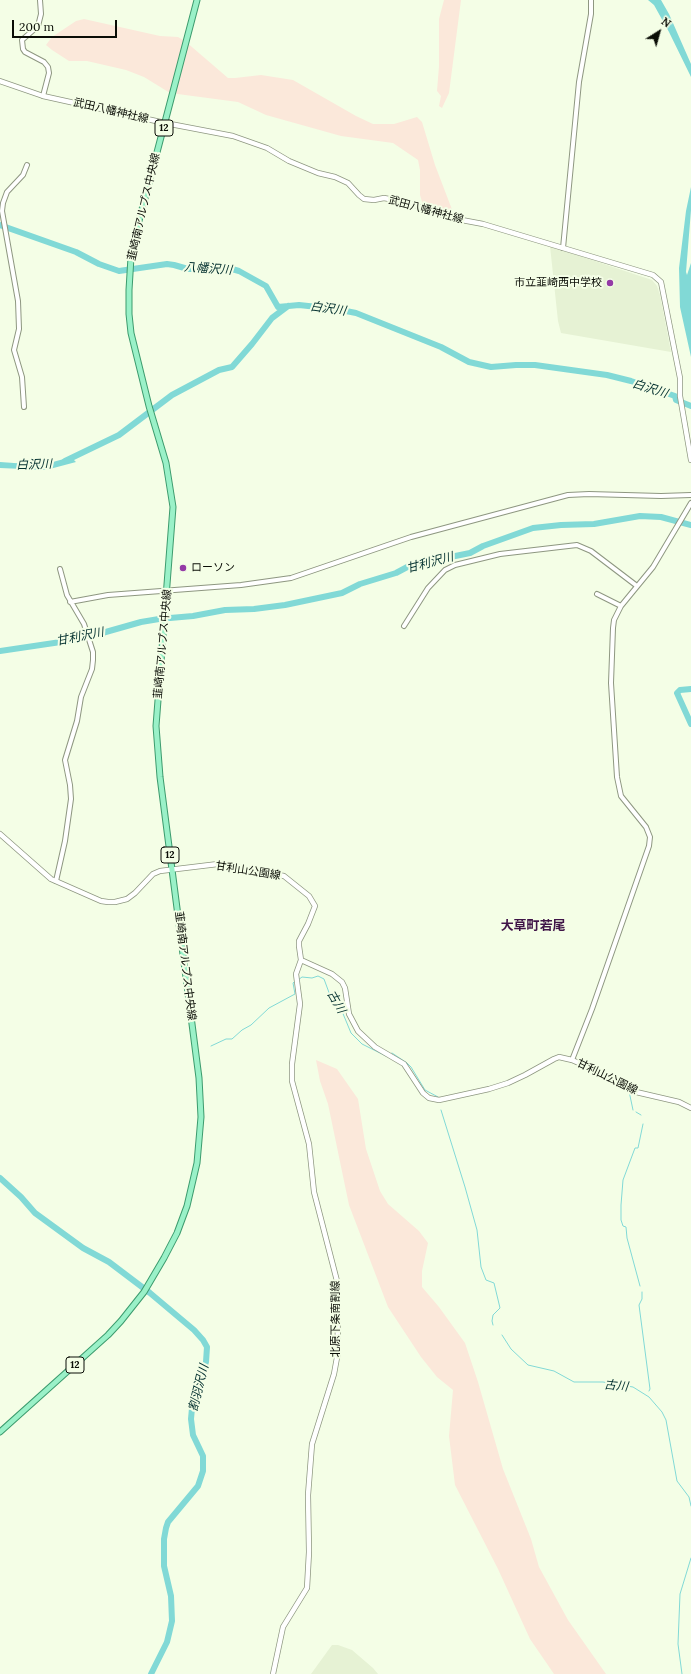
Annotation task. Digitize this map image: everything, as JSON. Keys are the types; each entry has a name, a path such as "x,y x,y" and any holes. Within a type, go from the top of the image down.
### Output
{"main road":[{"name":"韮崎南アルプス中央線","path":"0,1432 108,1335 145,1290 171,1246 186,1206 197,1163 201,1122 201,1101 158,756 156,726 173,507 166,463 149,406 132,333 129,314 129,290 131,257 197,0"},
{"name":"武田八幡神社線","path":"0,81 43,96 165,123 233,136 267,148 289,162 318,173 335,177 348,183 364,199 374,200 384,198 409,203 451,218 483,224 653,275 660,282 680,378 680,396 691,460"},
{"name":"甘利山公園線","path":"0,834 46,876 101,901 115,902 131,897 156,873 172,870 218,864 284,876 310,896 315,906 300,941 301,960 332,974 342,982 345,988 349,1014 358,1031 372,1044 404,1064 423,1093 429,1098 439,1100 489,1089 508,1083 557,1057 572,1060 597,1071 636,1092 679,1102 691,1108"},
{"name":"北原下条南割線","path":"273,1674 283,1627 307,1588 309,1552 308,1495 312,1444 334,1374 338,1352 337,1280 314,1192 309,1144 292,1081 292,1064 300,1004 296,974 301,960"}],"street":[{"path":"40,0 41,14 38,26 22,40 23,49 25,52 44,62 48,66 49,73 43,96"},
{"path":"563,248 579,82 591,14 591,0"},
{"path":"24,407 22,377 14,350 19,330 18,301 2,211 4,198 11,186 23,175 27,165"},
{"path":"70,602 108,595 167,591 292,578 411,537 568,495 661,496 691,494"},
{"path":"572,1060 592,1009 649,846 650,837 646,827 621,796 617,777 612,683 613,628 616,613 653,566 691,503"},
{"path":"404,626 428,588 445,570 455,565 500,554 577,545 591,551 637,586"},
{"path":"56,881 65,841 71,799 65,760 77,721 81,697 92,669 93,652 84,624 70,602 64,587 60,569"},
{"path":"597,594 621,606"}],"shaded area":[{"path":"444,0 461,0 449,93 442,108 439,106 441,96 437,91 439,66 439,19"},
{"path":"84,19 160,36 178,37 185,41 228,78 261,75 293,80 373,124 394,124 417,117 422,122 435,165 456,220 439,216 423,205 420,195 420,170 418,160 393,143 341,136 266,115 238,102 170,93 144,77 126,70 87,61 69,61 46,45 52,37 76,21"},
{"path":"550,246 652,280 657,286 660,295 671,352 561,333 558,321"},
{"path":"316,1060 337,1069 358,1099 366,1149 380,1191 388,1204 419,1231 428,1243 422,1271 422,1287 439,1307 465,1343 503,1469 531,1539 539,1567 568,1620 606,1674 554,1674 530,1639 498,1569 455,1485 449,1436 453,1390 437,1377 421,1357 388,1307 349,1205 328,1104 320,1081"},
{"path":"332,1645 338,1645 352,1650 378,1674 311,1674"}],"water":[{"path":"648,0 661,0 669,14 691,64 691,77 654,5"},
{"path":"691,187 691,210 686,272 687,275 691,263 691,357 680,307 679,268 686,211"},
{"path":"71,457 76,462 46,470 0,468 0,462 42,465"}],"waterway":[{"name":"白沢川","path":"0,225 76,252 99,264 119,271 167,264 188,269 232,269 239,271 266,286 278,307 299,305 356,313 441,347 469,362 491,367 535,365 607,375 631,381 675,396 676,400 691,406"},
{"name":"白沢川","path":"65,461 119,435 172,395 219,370 232,367 272,318 288,306"},
{"name":"甘利沢川","path":"170,618 193,616 225,610 254,609 285,605 342,593 360,584 396,573 411,565 470,553 483,546 533,528 594,524 640,516 661,517 691,525"},
{"name":"甘利沢川","path":"0,651 81,639 141,622 159,619"},
{"name":"甘利沢川","path":"691,689 680,690 677,693 691,724"},
{"name":"古川","path":"298,980 302,977 312,978 318,976 324,979 331,998 339,1004 351,1033 362,1044 386,1056"},
{"name":"古川","path":"211,1046 226,1039 232,1039 242,1030 251,1025 269,1008 295,994 293,983 295,981"},
{"name":"古川","path":"392,1053 411,1067 425,1090 438,1097"},
{"path":"629,1091 633,1110"},
{"name":"古川","path":"441,1110 477,1230 481,1267 486,1280 494,1283 500,1308 493,1315 493,1325"},
{"name":"古川","path":"636,1112 641,1115"},
{"path":"640,1286 627,1238 626,1227 623,1226 621,1220 621,1205 623,1180 635,1148 638,1148 643,1124"},
{"name":"割羽沢川","path":"0,1178 21,1197 35,1213 83,1248 109,1262 150,1293 194,1330 207,1347 206,1362 192,1408 191,1419 193,1435 203,1456 203,1471 198,1486 168,1522 166,1528 164,1539 164,1566 171,1596 172,1621 167,1642 151,1674"},
{"path":"642,1292 642,1299 639,1305 650,1389 649,1391"},
{"name":"古川","path":"502,1335 511,1349 528,1365 554,1371 574,1382 603,1382 633,1387 649,1397 662,1412 666,1420 677,1481 689,1497 691,1506"},
{"name":"古川","path":"682,1674 678,1644 680,1594 691,1558"}],"place":[{"name":"市立韮崎西中学校","path":"610,283"},
{"name":"ローソン","path":"183,568"}],"district":[{"name":"大草町若尾","path":"533,926"}],"water label":[{"name":"八幡沢川","path":"208,269"}]}
